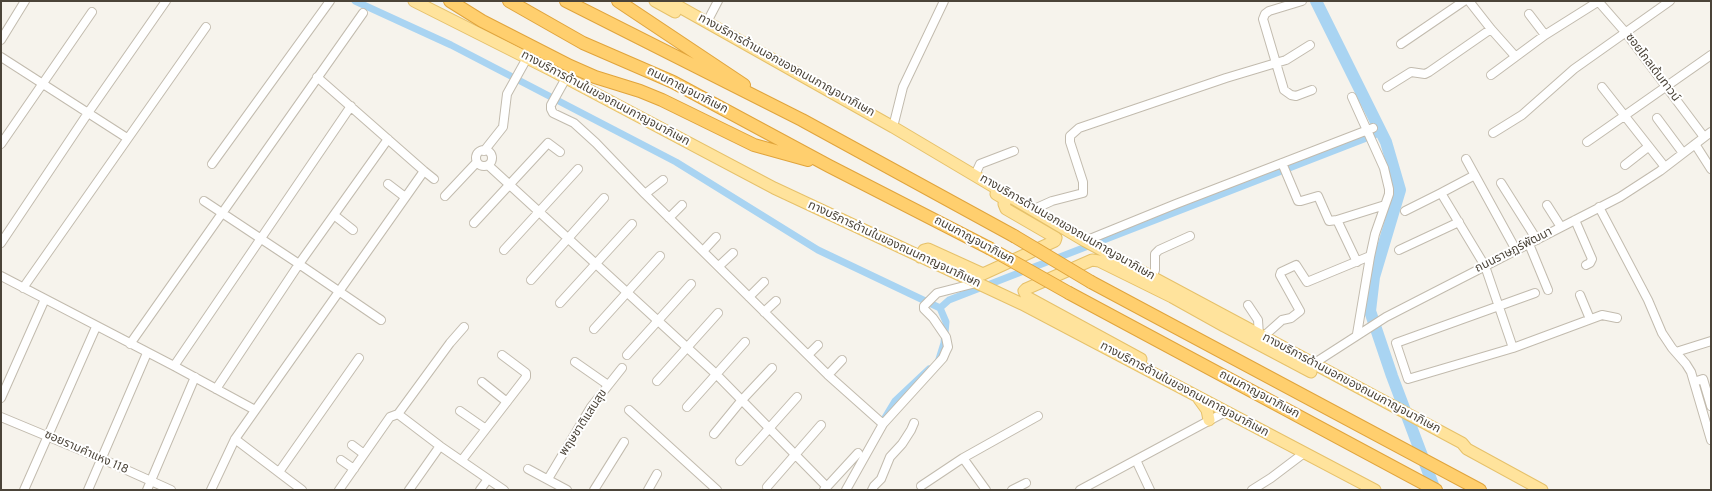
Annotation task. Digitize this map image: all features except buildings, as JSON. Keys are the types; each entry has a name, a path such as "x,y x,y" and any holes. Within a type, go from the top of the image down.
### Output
{"highway":[{"path":"450,1 482,21 570,66 595,77 640,91 662,100 754,145 829,166"},
{"name":"ถนนกาญจนาภิเษก","path":"509,1 583,43 673,82 829,166 989,248 1069,293 1436,490"},
{"name":"ถนนกาญจนาภิเษก","path":"566,1 802,120 1014,236 1091,282 1480,490"},
{"path":"618,1 733,77 802,120"}],"main road":[{"name":"ทางบริการด้านในของถนนกาญจนาภิเษก","path":"414,1 525,62 566,78 774,188 1022,304 1197,397 1227,411 1373,490"},
{"path":"655,1 822,92 1006,200 1083,243"},
{"name":"ทางบริการด้านนอกของถนนกาญจนาภิเษก","path":"669,1 894,127 975,175 1083,243 1313,364 1374,400 1439,435 1459,449 1467,449 1542,490"},
{"path":"920,257 924,250 928,249 983,274 1055,241 1056,238 1006,209 1004,204 1006,200"},
{"path":"1104,254 1172,297 1224,326 1374,400"},
{"path":"1172,297 1096,260 1024,291 1027,297 1209,396 1227,411"},
{"path":"1197,397 1207,410 1208,420"}],"street":[{"path":"1,40 25,1"},
{"path":"1,244 88,113 166,1"},
{"path":"212,164 330,1"},
{"path":"708,22 718,1"},
{"path":"894,127 903,87 944,1"},
{"path":"1302,1 1270,11 1264,16 1265,27 1282,86 1286,92 1296,96 1312,90"},
{"path":"1401,44 1464,1"},
{"path":"1469,1 1515,56"},
{"path":"1491,76 1515,56 1545,35 1599,1"},
{"name":"ซอยโกลเด้นทาวน์","path":"1599,1 1626,33 1704,137"},
{"path":"1493,133 1522,115 1574,69 1670,1"},
{"path":"1,144 92,12"},
{"path":"130,344 363,13"},
{"path":"1529,14 1545,35"},
{"path":"23,288 206,27"},
{"path":"1387,87 1411,72 1425,74 1429,72 1491,29"},
{"path":"1032,210 1059,199 1083,193 1083,182 1070,142 1070,136 1079,128 1275,63 1294,56 1310,45"},
{"path":"1586,142 1711,55"},
{"path":"1,57 127,138"},
{"path":"445,196 477,162 478,154 484,151 502,127 508,92 525,62"},
{"path":"317,77 434,179"},
{"path":"566,78 551,105 553,113 574,123 596,143 644,194 719,266 828,375 883,424"},
{"path":"1602,87 1623,116 1665,167"},
{"path":"1352,97 1370,132 1384,168 1390,189 1370,257 1357,334"},
{"path":"174,366 351,106"},
{"path":"1657,118 1683,153"},
{"path":"1083,243 1161,209 1283,167 1370,132"},
{"name":"ถนนราษฏร์พัฒนา","path":"1313,364 1357,334 1386,317 1620,197 1650,178 1711,132"},
{"path":"216,389 299,264 388,139"},
{"path":"474,222 548,142 560,152"},
{"path":"1695,144 1711,169"},
{"path":"1625,165 1648,147"},
{"path":"484,151 489,152 491,156 491,161 488,165"},
{"path":"975,175 980,164 1014,151"},
{"path":"1466,159 1516,250"},
{"path":"477,162 480,165 488,165 716,374 826,489 858,454"},
{"path":"1283,167 1298,201 1301,202 1318,196 1329,220 1337,220 1385,205"},
{"path":"504,250 538,210 578,168"},
{"path":"211,490 235,439 424,171"},
{"path":"1405,211 1475,175"},
{"path":"644,194 663,180"},
{"path":"1501,183 1537,240"},
{"path":"388,184 405,197"},
{"path":"1441,193 1485,266 1513,348"},
{"path":"531,280 604,198"},
{"path":"204,201 381,320"},
{"path":"668,218 682,205"},
{"path":"1547,205 1561,227"},
{"path":"1599,208 1648,300 1662,333 1686,364 1694,382 1711,440"},
{"path":"334,215 353,230"},
{"path":"1337,220 1357,262"},
{"path":"1575,220 1592,259 1590,263 1586,265"},
{"path":"1399,250 1459,222"},
{"path":"560,303 632,224"},
{"path":"1152,278 1155,270 1155,254 1159,250 1190,236"},
{"path":"703,251 716,237"},
{"path":"1529,244 1548,290"},
{"path":"719,266 733,253"},
{"path":"594,330 628,294 660,256"},
{"path":"1248,305 1258,320 1261,336 1282,320 1291,318 1300,311 1280,275 1281,272 1296,265 1307,282 1345,265 1357,262 1365,257 1370,257"},
{"path":"1,276 255,410"},
{"path":"749,296 764,282"},
{"path":"846,490 883,424 943,358 948,347 946,338 924,307 937,293 976,283"},
{"path":"627,355 691,284"},
{"path":"1535,293 1396,343 1408,379 1513,348 1602,315 1617,318"},
{"path":"1580,295 1590,319"},
{"path":"1,398 45,299"},
{"path":"764,312 776,301"},
{"path":"657,381 718,313"},
{"path":"24,490 96,327"},
{"path":"339,490 390,416 398,414 440,356 464,327"},
{"path":"1676,352 1711,341"},
{"path":"687,407 745,342"},
{"path":"808,355 818,345"},
{"path":"88,490 147,353"},
{"path":"462,460 526,375 502,354"},
{"path":"279,472 359,358"},
{"path":"828,375 842,360"},
{"path":"575,362 608,385"},
{"name":"พฤษชาติแสนสุข","path":"548,479 591,407 622,368"},
{"path":"714,434 741,401 772,368"},
{"path":"147,490 195,377"},
{"path":"1694,382 1703,379 1711,406"},
{"path":"482,382 507,402"},
{"path":"740,461 797,397"},
{"path":"629,410 717,490"},
{"path":"460,411 486,429"},
{"path":"1080,490 1227,411"},
{"path":"398,414 440,446 504,490"},
{"path":"921,486 963,458 1038,416"},
{"name":"ซอยรามคำแหง 118","path":"1,417 102,459 171,490"},
{"path":"872,490 881,478 890,457 905,439 914,423"},
{"path":"767,487 821,425"},
{"path":"235,439 302,490"},
{"path":"594,490 624,442"},
{"path":"352,445 364,454"},
{"path":"409,490 440,446"},
{"path":"1252,490 1271,478 1304,453"},
{"path":"963,458 986,490"},
{"path":"341,460 354,469"},
{"path":"1136,460 1150,490"},
{"path":"528,468 566,490"},
{"path":"648,490 657,474"},
{"path":"480,490 488,479"},
{"path":"1012,490 1026,483"}],"waterway":[{"path":"355,1 451,45 676,162 818,250 940,308"},
{"path":"1316,1 1386,142 1400,190 1374,277 1370,311 1392,376 1435,490"},
{"path":"939,359 944,343 946,322 940,308 949,300 1382,132"},
{"path":"883,421 895,401 929,369"}]}
